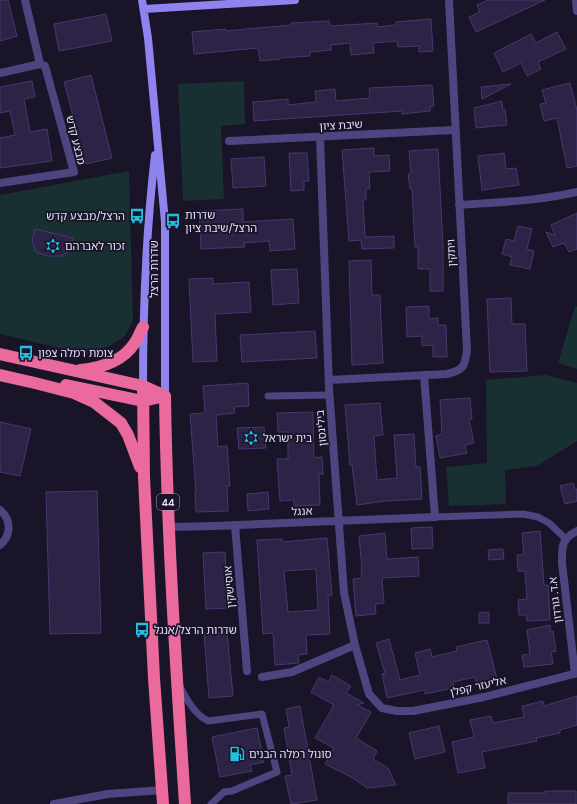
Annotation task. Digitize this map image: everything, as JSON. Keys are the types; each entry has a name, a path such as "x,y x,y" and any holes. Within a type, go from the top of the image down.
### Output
{"highway":[{"path":"71,371 94,368 111,363 123,356 134,344 143,327"},
{"path":"0,354 143,386 165,396"},
{"name":"44","path":"0,375 74,393 94,402 121,423 128,435 144,477"},
{"path":"35,383 73,386 143,401 165,396"},
{"name":"44","path":"143,386 144,477 154,678 163,804"},
{"name":"44","path":"165,396 166,458 176,680 185,804"}],"main road":[{"name":"שדרות הרצל","path":"142,0 148,38 165,222 165,396"},
{"path":"144,9 295,0"},
{"name":"שדרות הרצל","path":"143,386 143,327 149,222 157,143"}],"street":[{"name":"מבצע קדש","path":"0,183 74,172 25,0"},
{"name":"ויתקין","path":"329,380 447,374 458,372 465,364 467,350 449,0"},
{"path":"576,0 577,11"},
{"path":"0,73 43,65"},
{"name":"שיבת ציון","path":"228,141 456,130"},
{"name":"בילינסון","path":"320,137 329,395 344,594 355,645 369,694 382,708"},
{"path":"459,205 531,200 577,192"},
{"path":"424,375 435,517"},
{"path":"0,510 7,518 9,528 6,538 0,544"},
{"name":"אנגל","path":"169,527 235,526 435,517"},
{"name":"אוסישקין","path":"235,526 247,671"},
{"path":"566,539 577,531"},
{"name":"א.ד. גורדון","path":"566,539 562,547 562,563 576,674"},
{"path":"262,677 292,672 355,645"},
{"name":"אליעזר קפלן","path":"382,708 397,711 413,711 484,697 576,674"},
{"path":"54,804 108,794 162,790"}],"lane":[{"path":"268,396 329,395"},
{"name":"אנגל","path":"435,517 523,514 538,517 549,523 566,539"},
{"path":"176,680 195,712 208,720 262,714 277,772 232,791 224,792 211,804"}],"green space":[{"path":"244,81 245,124 221,126 224,199 183,201 178,84"},
{"path":"129,171 133,321 124,337 109,346 85,354 0,334 0,195"},
{"path":"575,306 577,307 577,369 558,363"},
{"path":"546,375 577,383 577,441 537,466 505,470 506,504 449,506 446,467 487,463 486,380"}],"building":[{"path":"0,0 8,0 17,36 0,41"},
{"path":"489,0 545,0 476,32 469,17 480,12 477,5"},
{"path":"106,14 112,41 59,51 54,24"},
{"path":"431,19 433,51 419,52 419,46 398,47 397,41 373,43 374,53 351,55 350,43 331,45 331,50 310,52 310,56 260,61 258,48 194,54 192,32 225,29 225,31 291,25 291,23 329,21 330,26 377,23 377,27 396,25 396,22"},
{"path":"557,32 566,49 538,62 541,69 527,76 521,63 503,72 494,53 531,34 536,43"},
{"path":"91,75 112,158 86,164 64,82"},
{"path":"32,81 35,97 24,99 30,132 47,129 52,161 0,168 0,138 15,135 10,111 0,113 0,87"},
{"path":"570,83 577,110 577,166 567,168 557,118 544,121 540,104 546,103 542,90"},
{"path":"511,84 482,99 481,87"},
{"path":"432,85 434,106 430,107 430,111 402,114 402,111 254,121 253,102 288,99 288,105 316,102 315,91 335,89 336,101 370,98 369,88"},
{"path":"502,101 503,110 505,109 507,125 476,128 474,108"},
{"path":"374,148 374,156 389,155 390,171 369,172 370,189 366,189 366,200 363,200 365,237 394,236 394,248 362,249 361,240 349,241 342,150"},
{"path":"438,149 443,246 443,291 430,291 430,269 418,269 418,247 415,247 412,189 410,189 408,174 411,174 409,151"},
{"path":"289,153 307,153 309,181 304,181 304,190 291,191"},
{"path":"504,153 506,169 516,168 519,185 482,190 478,156"},
{"path":"264,157 266,186 233,188 231,159"},
{"path":"243,209 243,222 293,219 295,249 270,251 269,241 244,243 245,247 201,249 199,211"},
{"path":"577,213 577,249 569,252 564,243 553,247 546,232 555,235 551,225"},
{"path":"518,226 532,229 527,249 534,251 530,269 510,265 512,257 502,254 506,239 514,241"},
{"name":"זכור לאברהם","path":"35,229 73,238 70,250 62,256 48,256 36,252 32,242"},
{"path":"371,260 372,295 380,295 383,363 352,365 349,261"},
{"path":"297,269 299,303 273,305 271,270"},
{"path":"213,278 213,284 249,282 251,312 215,314 217,361 193,362 189,279"},
{"path":"511,298 512,324 525,324 527,371 490,372 487,299"},
{"path":"429,306 429,319 438,318 438,325 446,325 447,357 433,357 433,345 422,346 422,336 407,337 406,307"},
{"path":"315,331 317,358 242,362 240,335"},
{"path":"248,383 249,406 234,407 235,413 216,415 218,447 227,446 230,486 227,486 228,511 196,512 196,492 190,414 205,413 203,386"},
{"path":"470,398 472,419 469,419 474,443 465,445 467,453 440,458 436,436 442,434 440,400"},
{"path":"380,403 383,435 374,436 377,480 397,478 394,435 414,434 416,467 420,467 422,499 386,501 357,505 352,465 350,465 345,405"},
{"path":"313,412 314,458 322,457 323,474 319,474 320,505 294,506 294,500 280,501 277,459 288,459 288,432 278,432 277,413"},
{"path":"0,422 31,429 20,476 0,472"},
{"name":"בית ישראל","path":"264,427 266,448 239,449 237,428"},
{"path":"573,483 575,489 577,489 577,501 565,504 560,486"},
{"path":"97,491 101,633 50,634 46,492"},
{"path":"268,492 269,509 248,511 247,494"},
{"path":"432,527 433,548 412,549 411,528"},
{"path":"540,531 544,585 548,585 550,620 527,621 526,615 519,615 518,600 527,599 525,571 518,571 517,555 524,555 522,533"},
{"path":"385,533 387,559 418,557 419,576 382,578 384,603 375,604 376,614 356,616 353,579 362,578 359,536"},
{"path":"327,538 332,595 328,596 330,634 306,635 307,654 298,655 299,663 275,665 273,633 263,634 257,540 282,539 282,542","holes":["316,569 318,610 288,612 284,571"]},
{"path":"503,549 504,559 489,560 488,550"},
{"path":"225,552 228,608 206,609 203,553"},
{"path":"489,612 489,623 479,623 479,613"},
{"path":"550,625 550,631 553,631 556,651 551,652 553,664 524,667 522,655 530,654 527,630"},
{"path":"227,632 233,696 209,698 204,633"},
{"path":"389,639 400,680 420,675 415,653 430,649 432,657 457,651 456,647 487,640 497,679 477,684 475,677 453,682 454,688 425,694 424,690 387,698 382,674 385,673 376,643"},
{"path":"332,675 351,686 346,693 364,703 357,705 371,712 356,738 377,751 373,759 388,768 396,785 367,788 353,778 325,764 334,748 315,738 334,705 311,692 319,677 328,682"},
{"path":"577,696 577,725 560,730 560,733 536,738 537,741 482,752 485,768 458,773 452,742 474,737 470,720 491,716 493,723 524,717 522,706 543,701 544,706"},
{"path":"300,706 317,800 291,804 285,776 292,775 284,728 289,727 286,709"},
{"path":"439,726 445,752 415,759 409,733"},
{"path":"257,728 264,762 250,765 252,771 220,777 212,737"},
{"path":"545,791 576,791 576,804 508,804 508,793 545,793"}],"place":[{"name":"הרצל/מבצע קדש","path":"137,216"},
{"name":"שדרות הרצל/שיבת ציון","path":"173,221"},
{"name":"זכור לאברהם","path":"53,246"},
{"name":"צומת רמלה צפון","path":"26,353"},
{"name":"בית ישראל","path":"251,438"},
{"name":"שדרות הרצל/אנגל","path":"142,630"},
{"name":"סונול רמלה הבנים","path":"237,754"}]}
